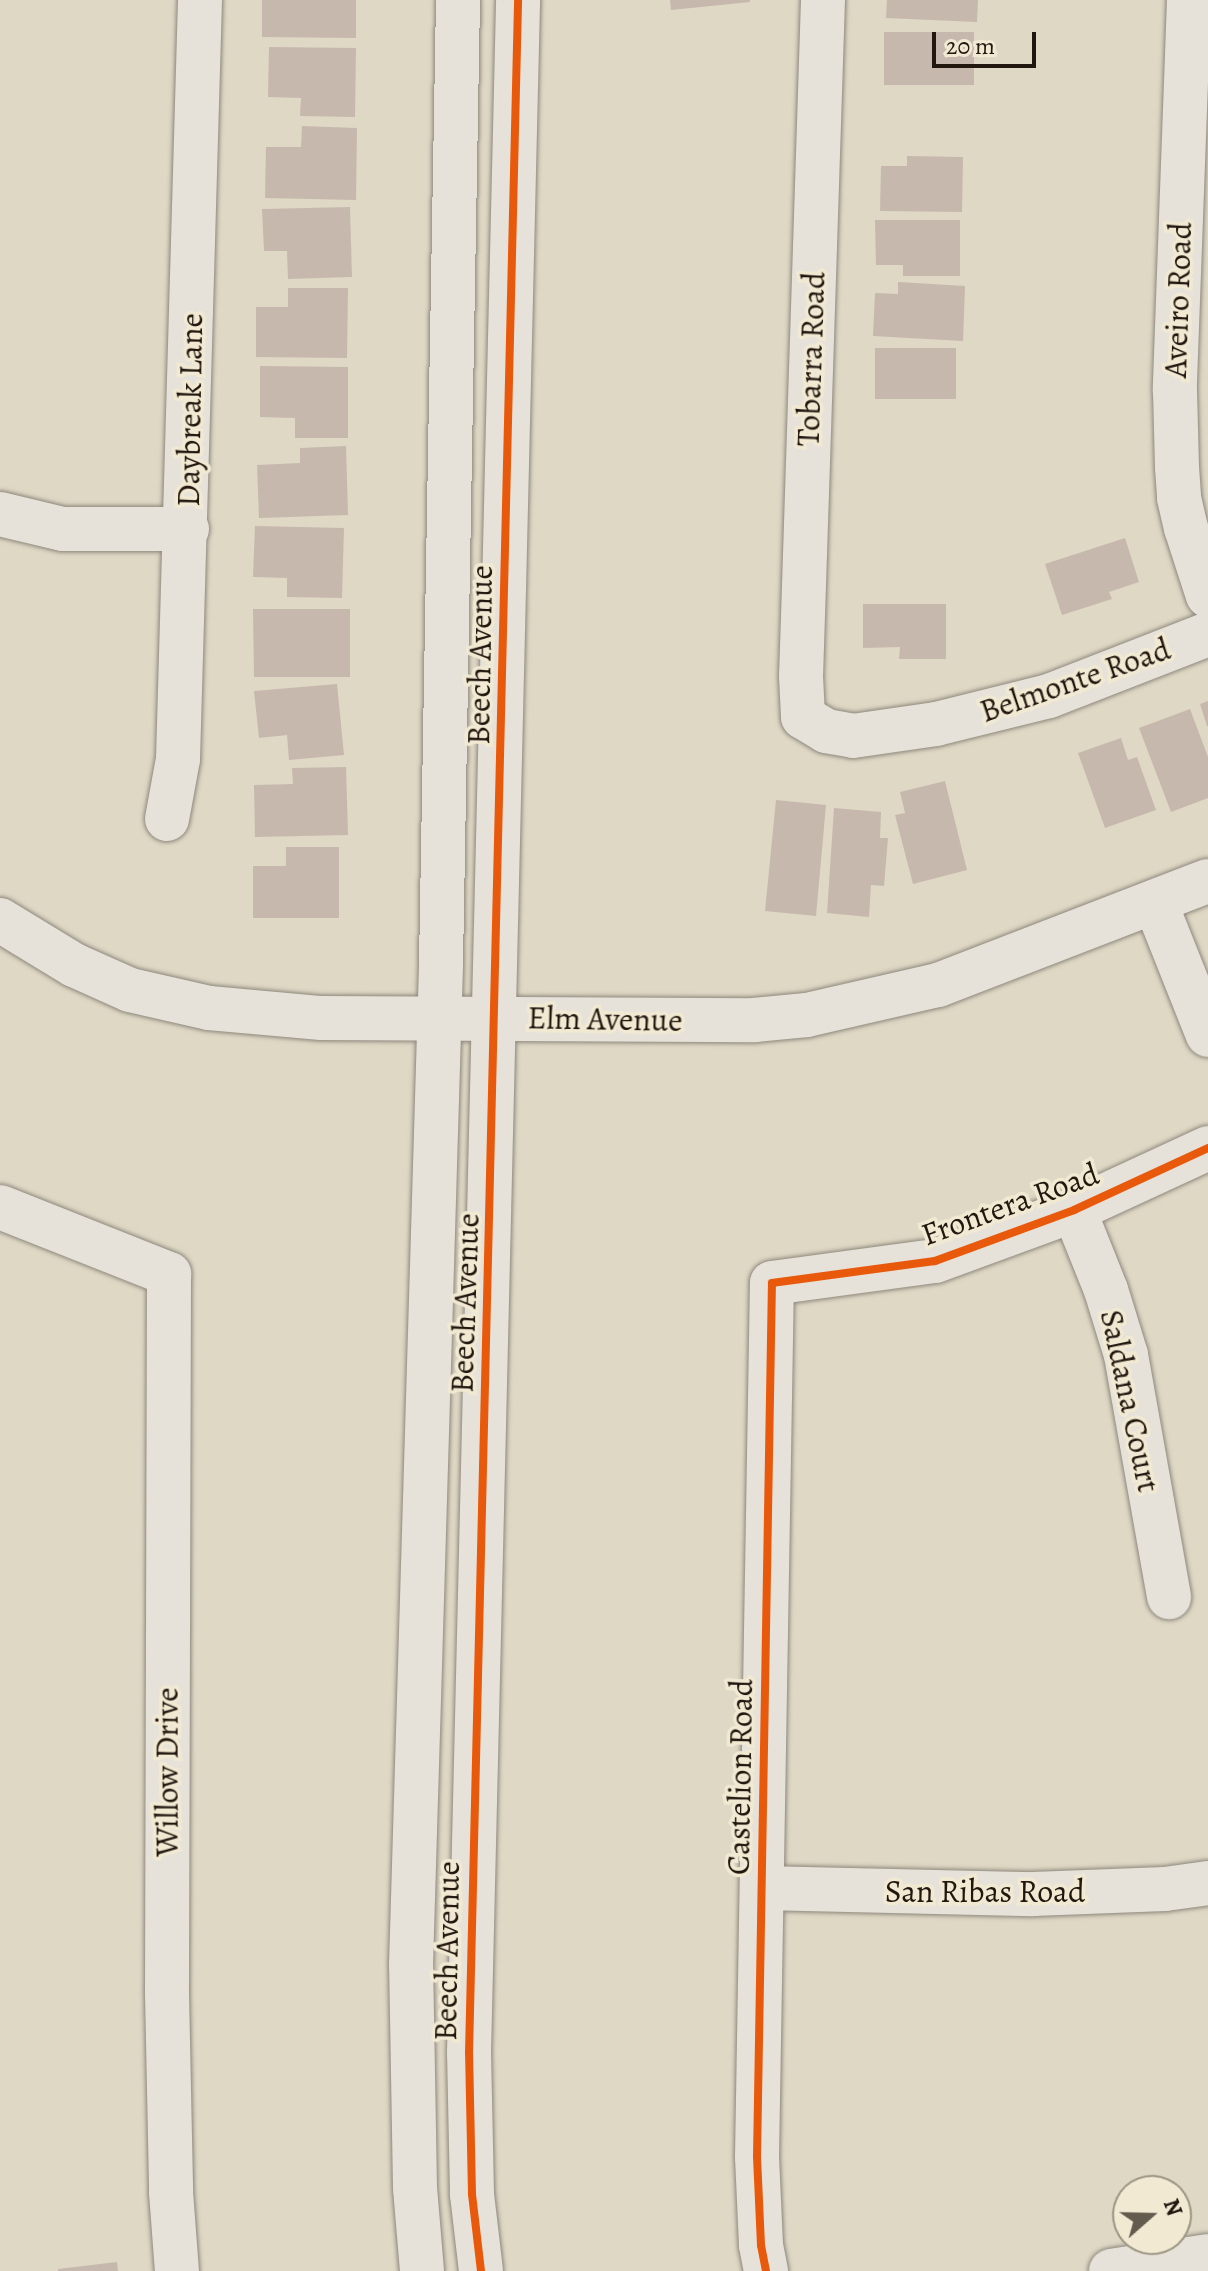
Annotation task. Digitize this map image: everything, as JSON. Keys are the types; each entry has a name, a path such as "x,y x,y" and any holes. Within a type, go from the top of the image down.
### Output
{"street":[{"name":"Daybreak Lane","path":"167,819 178,759 200,0"},
{"name":"Beech Avenue","path":"422,2271 415,2188 411,1965 438,1018 458,0"},
{"name":"Beech Avenue","path":"481,2271 472,2194 469,2053 518,0"},
{"name":"Tobarra Road","path":"803,717 801,676 823,0"},
{"name":"Aveiro Road","path":"1189,0 1175,406 1179,498 1208,596"},
{"path":"0,514 63,529 187,529"},
{"name":"Belmonte Road","path":"803,717 826,731 853,736 936,724 1049,696 1208,634"},
{"name":"Elm Avenue","path":"0,920 74,965 130,990 168,1000 264,1014 754,1020 807,1015 938,985 1208,881"},
{"path":"1155,902 1208,1035"},
{"name":"Frontera Road","path":"772,1283 935,1261 1074,1210 1208,1148"},
{"name":"Willow Drive","path":"0,1207 40,1226 169,1274 167,2009 171,2192 177,2271"},
{"name":"Saldana Court","path":"1074,1210 1126,1355 1169,1597"},
{"name":"Castelion Road","path":"766,2271 757,2157 772,1283"},
{"name":"San Ribas Road","path":"762,1888 1033,1894 1165,1889 1208,1883"},
{"path":"1111,2271 1208,2256"}],"building":[{"path":"262,0 356,0 356,38 262,37"},
{"path":"670,0 750,0 750,2 671,10"},
{"path":"887,0 978,0 977,22 886,18"},
{"path":"884,32 974,32 974,85 884,85"},
{"path":"269,47 356,48 355,117 300,116 301,98 268,97"},
{"path":"302,126 357,128 356,200 265,198 266,147 301,147"},
{"path":"907,156 963,157 962,212 880,211 881,166 907,166"},
{"path":"350,207 352,277 288,279 287,251 264,251 262,209"},
{"path":"875,220 960,220 960,276 903,276 903,265 876,265"},
{"path":"898,282 965,286 963,341 873,336 875,293 898,294"},
{"path":"288,288 348,288 347,358 256,357 256,307 288,307"},
{"path":"875,348 956,348 956,399 875,399"},
{"path":"260,366 348,367 348,438 295,438 295,418 260,417"},
{"path":"346,446 348,515 259,518 257,465 300,463 300,448"},
{"path":"255,526 344,528 342,598 287,597 287,578 253,577"},
{"path":"1125,538 1139,582 1109,592 1112,599 1062,615 1045,564"},
{"path":"863,604 946,604 946,659 899,659 900,647 863,648"},
{"path":"253,609 350,609 350,677 254,677"},
{"path":"337,684 344,755 289,760 287,735 259,738 254,691"},
{"path":"1208,701 1208,726 1207,726 1200,704"},
{"path":"1190,709 1208,757 1208,798 1171,812 1139,728"},
{"path":"1121,738 1128,760 1137,757 1156,810 1105,828 1078,753"},
{"path":"346,767 348,835 255,837 254,785 293,784 292,768"},
{"path":"945,781 967,870 913,884 895,815 905,813 900,792"},
{"path":"776,800 826,805 816,916 765,911"},
{"path":"834,808 881,812 880,838 888,838 884,886 871,885 869,917 827,913"},
{"path":"286,847 339,847 339,918 253,918 253,866 286,866"},
{"path":"117,2262 118,2271 58,2271 58,2269"}],"cycle path":[{"path":"481,2271 472,2194 469,2053 518,0"},
{"path":"766,2271 761,2245 757,2157 772,1283 935,1261 1074,1210 1208,1148"}]}
